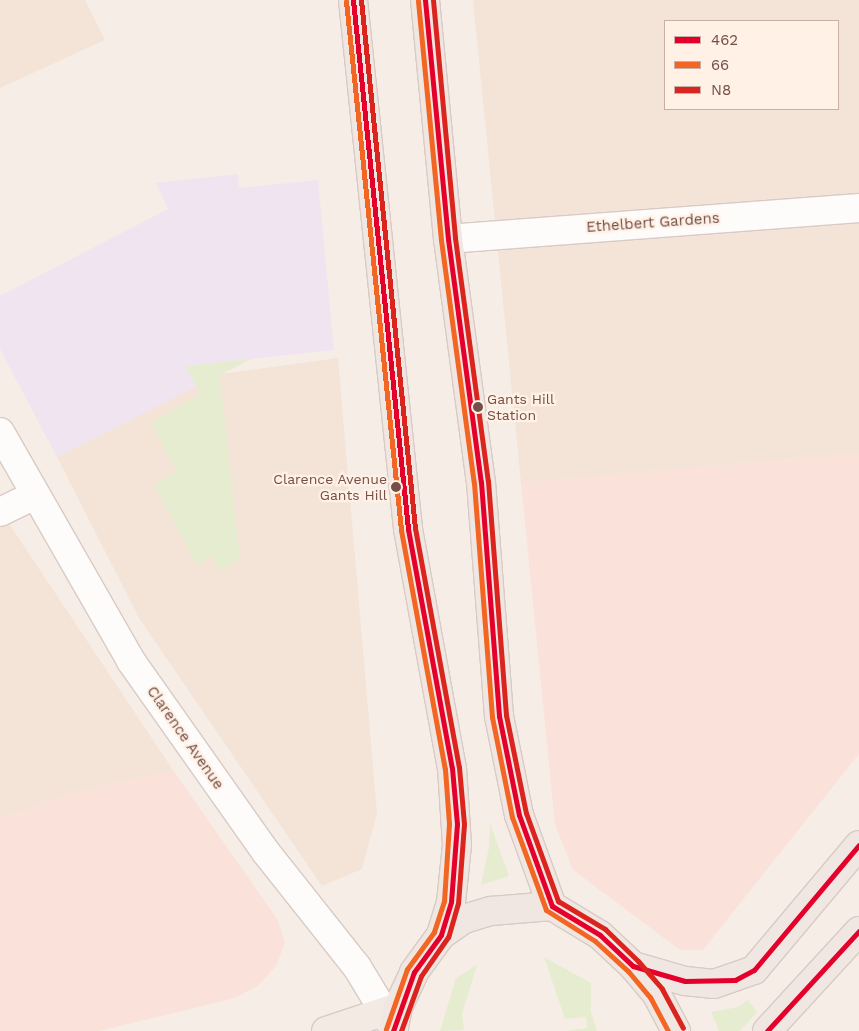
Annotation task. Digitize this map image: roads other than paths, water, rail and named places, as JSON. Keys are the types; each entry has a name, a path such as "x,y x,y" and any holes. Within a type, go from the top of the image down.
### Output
{"highway":[{"path":"353,0 408,529 452,768 457,845 451,902 441,935"},
{"path":"424,0 448,239 481,482 499,716 519,815 552,906"},
{"path":"633,966 685,981 714,984 754,970 859,846"},
{"path":"391,1020 414,972 441,935 464,919 491,911 552,906 600,935 633,966 656,993 676,1031"},
{"path":"766,1031 859,930"}],"main road":[{"path":"326,1031 391,1020"}],"street":[{"name":"Ethelbert Gardens","path":"448,239 859,208"},
{"name":"Clarence Avenue","path":"0,432 131,661 265,851 357,968 391,1020"},
{"path":"0,512 35,495"}],"place":[{"name":"Gants Hill Station","path":"478,407"},
{"name":"Clarence Avenue Gants Hill","path":"396,487"}]}
